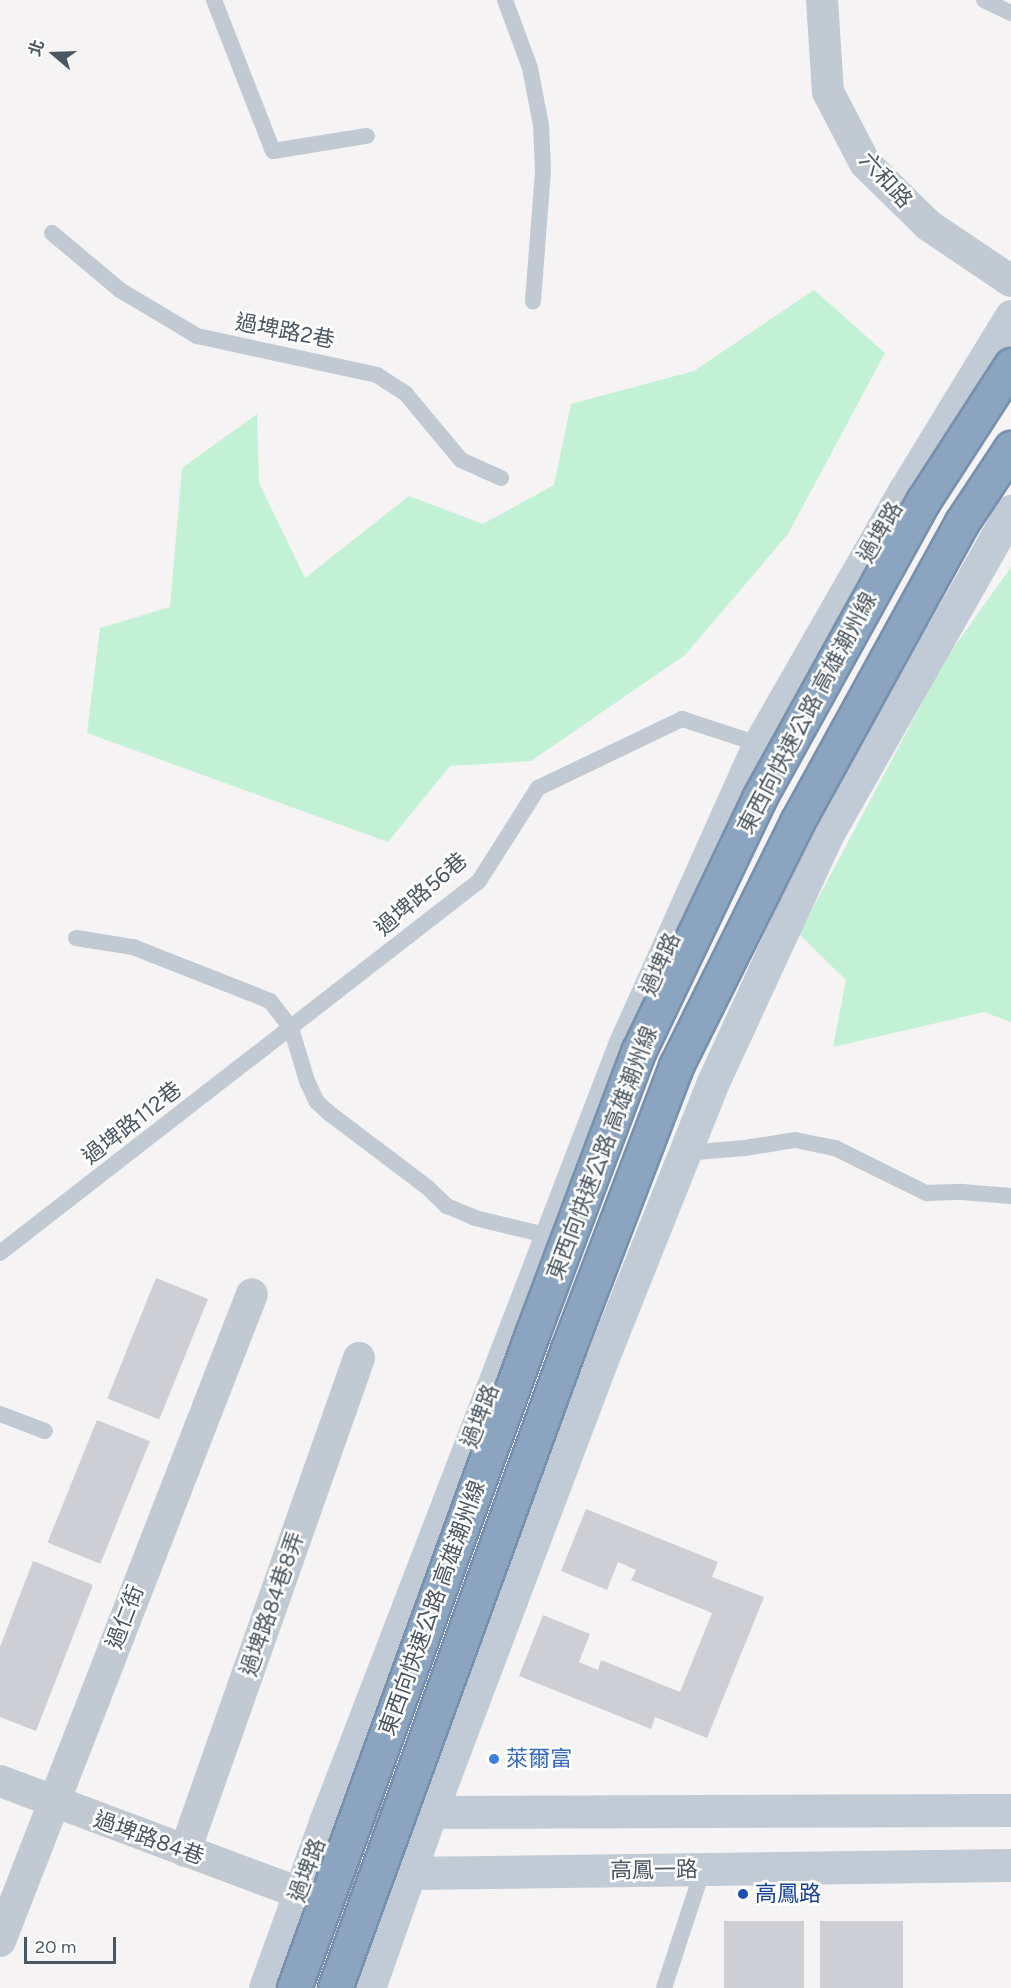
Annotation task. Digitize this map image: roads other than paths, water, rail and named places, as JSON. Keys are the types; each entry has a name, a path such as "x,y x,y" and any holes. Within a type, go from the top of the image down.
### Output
{"highway":[{"name":"東西向快速公路 高雄潮州線","path":"294,1988 532,1334 639,1050 759,798 923,501 1011,364"},
{"name":"東西向快速公路 高雄潮州線","path":"335,1988 564,1360 676,1066 797,822 962,522 1011,448"}],"main road":[{"name":"過埤路","path":"265,1988 325,1822 625,1042 759,744 904,491 1011,316"},
{"path":"369,1988 431,1812 601,1362 713,1082 827,835 1011,511"},
{"path":"325,1822 431,1812 1011,1810"},
{"name":"高鳳一路","path":"299,1893 409,1873 1011,1865"}],"street":[{"name":"六和路","path":"822,0 828,92 865,163 928,225 1011,280"},
{"name":"過仁街","path":"0,1941 52,1802 252,1294"},
{"name":"過埤路84巷8弄","path":"184,1851 358,1358"},
{"name":"過埤路84巷","path":"0,1781 299,1893"}],"lane":[{"path":"214,0 273,151 366,136"},
{"path":"505,0 530,68 541,125 543,171 533,302"},
{"path":"984,0 1011,14"},
{"name":"過埤路2巷","path":"52,233 120,290 197,336 377,375 406,394 461,460 501,478"},
{"name":"過埤路56巷","path":"291,1028 478,881 538,788 682,719 759,744"},
{"path":"76,938 133,947 270,1001 291,1028 307,1081 317,1102 329,1113 427,1187 447,1206 476,1218 550,1236"},
{"name":"過埤路112巷","path":"0,1253 291,1028"},
{"path":"684,1153 745,1148 795,1140 835,1148 926,1193 962,1192 1011,1196"},
{"path":"0,1414 45,1431"},
{"path":"664,1988 703,1869"}],"place":[{"name":"萊爾富","path":"494,1759"},
{"name":"高鳳路","path":"743,1894"}]}
